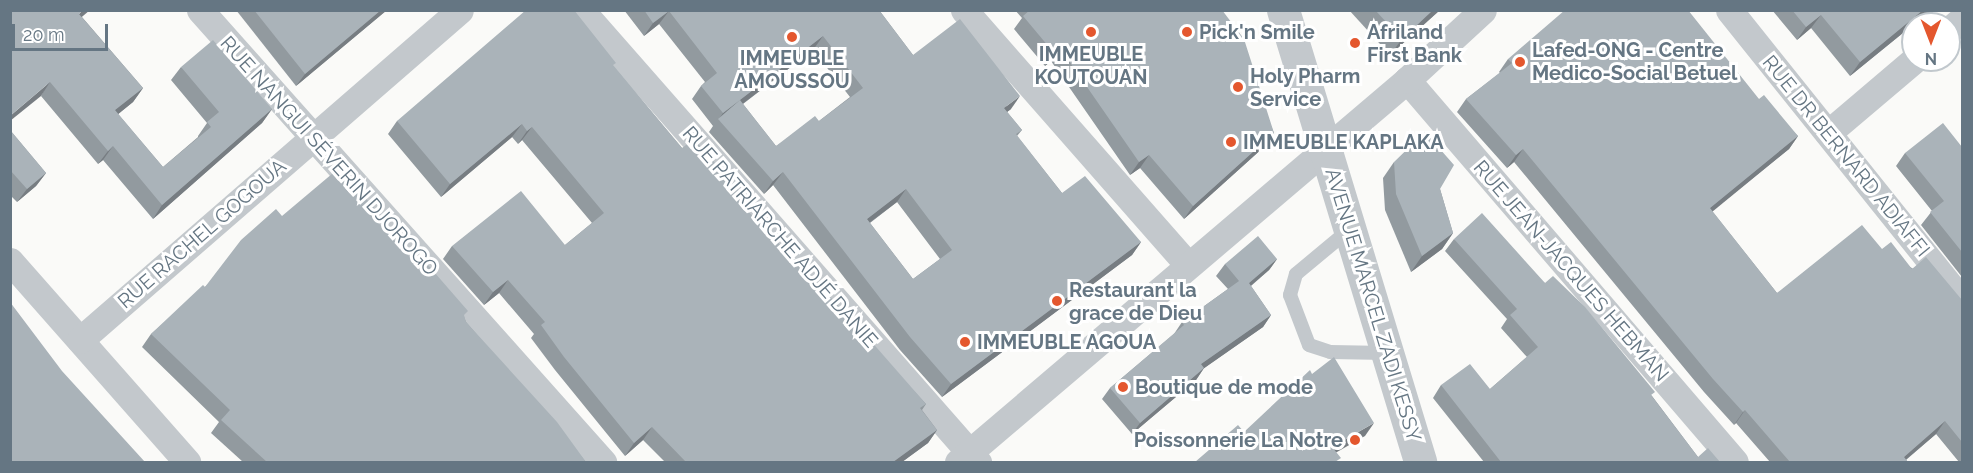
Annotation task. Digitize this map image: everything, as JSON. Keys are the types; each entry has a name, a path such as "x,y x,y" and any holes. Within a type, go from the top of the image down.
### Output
{"street":[{"name":"RUE NANGUI SÉVERIN DJOROGO","path":"200,10 603,462"},
{"name":"RUE RACHEL GOGOUA","path":"80,340 460,10"},
{"name":"RUE PATRIARCHE ADJÉ DANIE","path":"581,10 969,459"},
{"path":"964,10 1188,266"},
{"name":"AVENUE MARCEL ZADI KESSY","path":"1283,10 1420,462"},
{"path":"969,459 1188,266 1407,80 1483,10"},
{"name":"RUE DR BERNARD ADIAFFI","path":"1729,10 1962,301"},
{"path":"1828,133 1901,71"},
{"name":"RUE JEAN-JACQUES HEBMAN","path":"1407,80 1735,462"},
{"path":"10,261 188,462"}],"lane":[{"path":"1350,229 1296,274 1290,295 1310,345 1330,352 1387,353"}],"building":[{"path":"10,10 83,10 79,14 143,88 115,110 163,167 211,127 207,122 219,112 181,67 213,40 272,109 162,205 113,146 108,151 50,82 10,116"},
{"path":"254,10 381,10 305,74"},
{"path":"526,10 574,10 616,63 613,65 682,148 694,139 750,203 745,208 856,324 926,404 920,408 937,430 893,462 686,462 652,427 634,443 564,357 541,325 545,322 508,280 493,292 452,246 521,191 565,245 604,213 532,127 527,131 522,124 450,184 397,121"},
{"path":"644,10 879,10 913,55 960,19 1020,96 1004,108 1022,130 1016,134 1062,193 1085,176 1141,242 951,384 910,337 783,172 773,181 718,119 740,100 776,146 815,116 819,121 863,88 823,36 723,113 701,86 717,73 669,11 653,23","holes":["906,189 952,250 913,279 867,219"]},
{"path":"1030,10 1222,10 1244,39 1274,133 1193,206 1149,155 1139,162 1060,48 1054,53 1023,16"},
{"path":"1375,10 1433,10 1402,39"},
{"path":"1565,10 1688,10 1759,99 1764,95 1798,136 1710,208 1777,293 1862,225 1882,249 1891,242 1912,269 1926,257 1962,300 1962,442 1945,421 1904,457 1908,462 1790,462 1745,410 1743,412 1713,379 1523,149 1516,155 1466,99 1512,63 1508,59"},
{"path":"1792,10 1923,10 1901,12 1901,28 1860,62 1821,15 1806,27"},
{"path":"1943,123 1962,147 1962,252 1930,212 1944,201 1905,153"},
{"path":"10,130 46,173 27,189 10,170"},
{"path":"1425,132 1454,165 1440,189 1453,233 1422,256 1396,194 1394,162"},
{"path":"339,168 377,211 371,215 422,270 428,265 468,311 464,315 466,322 557,422 586,462 267,462 221,420 230,410 151,334 203,285 205,287 241,240 276,209 282,216"},
{"path":"1482,213 1545,283 1553,276 1585,307 1655,392 1651,395 1698,457 1708,448 1720,462 1501,462 1441,385 1470,364 1490,389 1538,347 1510,315 1517,309 1454,239"},
{"path":"1258,236 1277,259 1249,283 1271,315 1201,364 1204,368 1140,423 1110,388 1184,325 1182,322 1239,281 1225,264"},
{"path":"10,302 62,371 145,462 10,462"},
{"path":"1334,357 1374,423 1332,447 1341,458 1335,462 1195,462 1238,425 1244,432 1310,370 1312,374"}],"place":[{"name":"IMMEUBLE KOUTOUAN","path":"1091,32"},
{"name":"Pick'n Smile","path":"1187,32"},
{"name":"IMMEUBLE AMOUSSOU","path":"792,37"},
{"name":"Afriland First Bank","path":"1355,43"},
{"name":"Lafed-ONG - Centre Medico-Social Betuel","path":"1520,62"},
{"name":"Holy Pharm Service","path":"1238,87"},
{"name":"IMMEUBLE KAPLAKA","path":"1231,142"},
{"name":"Restaurant la grace de Dieu","path":"1057,301"},
{"name":"IMMEUBLE AGOUA","path":"965,342"},
{"name":"Boutique de mode","path":"1123,387"},
{"name":"Poissonnerie La Notre","path":"1355,440"}]}
